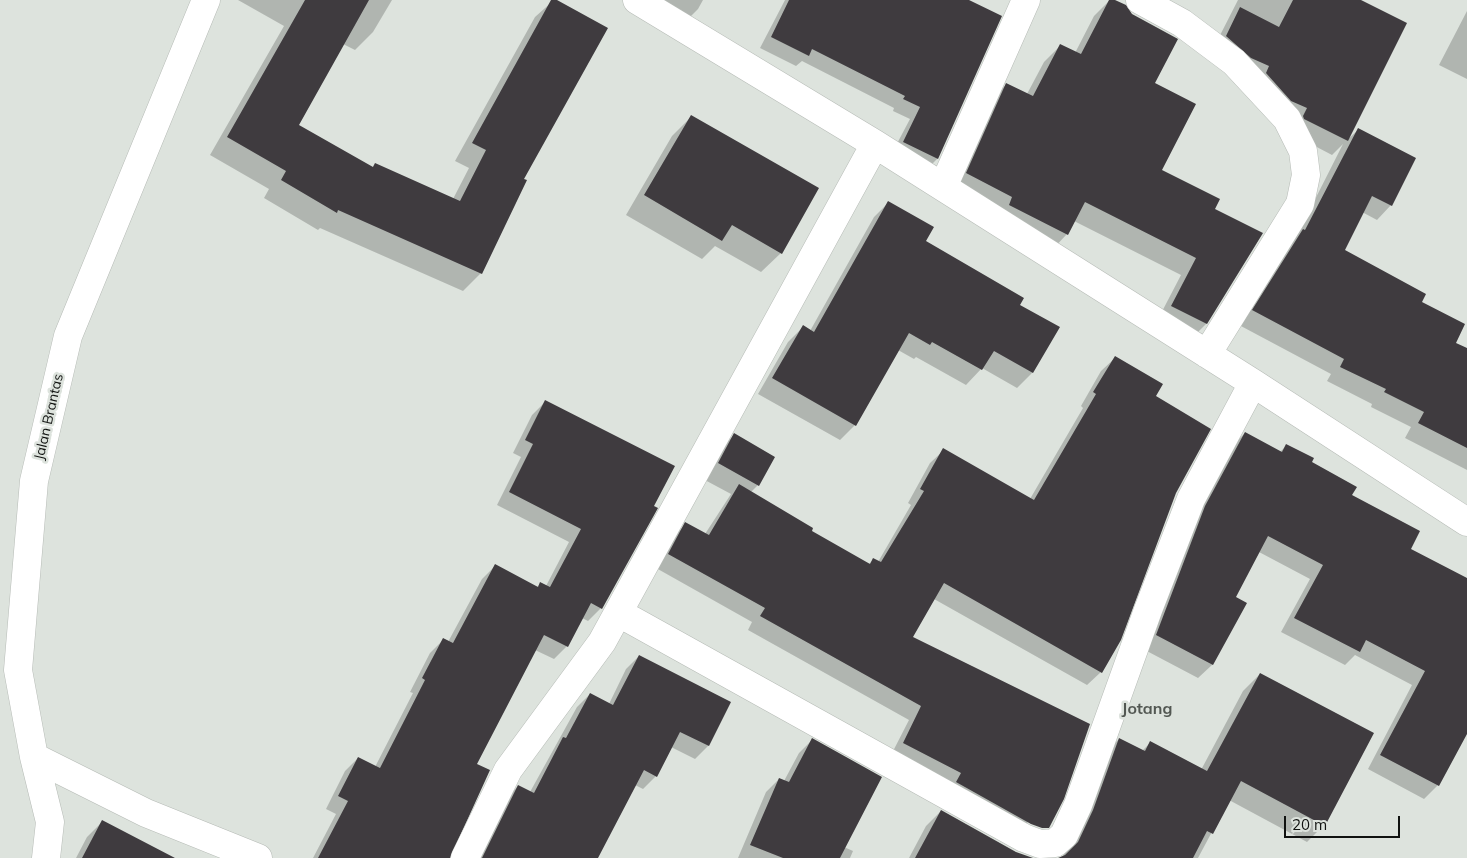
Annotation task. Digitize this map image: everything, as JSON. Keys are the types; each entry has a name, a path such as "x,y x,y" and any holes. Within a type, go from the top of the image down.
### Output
{"street":[{"name":"Jalan Brantas","path":"46,858 50,822 34,757 18,670 34,481 68,336 206,0"},
{"path":"637,0 875,144 1253,383 1467,522"},
{"path":"943,187 1026,0"},
{"path":"1140,0 1182,23 1234,62 1287,120 1303,151 1306,175 1300,204 1207,354"},
{"path":"465,858 508,770 602,642 875,144"},
{"path":"618,613 1024,838 1038,851 1054,843 1064,835 1078,805 1148,610 1192,500 1253,383"},
{"path":"34,757 146,813 258,858"}],"building":[{"path":"305,0 369,0 299,125 373,167 375,163 460,201 486,150 472,143 551,0 557,0 608,28 524,179 527,180 482,274 338,210 337,213 281,180 286,171 227,137"},
{"path":"789,0 969,0 1002,16 938,159 903,142 920,107 903,99 905,96 812,49 809,56 771,37"},
{"path":"1109,0 1115,0 1126,5 1132,14 1178,39 1155,83 1196,104 1162,170 1220,199 1215,209 1263,233 1207,324 1171,306 1196,258 1085,202 1068,235 1009,205 1012,197 966,173 1006,83 1033,96 1060,44 1081,54"},
{"path":"1293,0 1361,0 1407,23 1348,141 1304,119 1303,116 1307,108 1291,101 1266,73 1269,66 1251,58 1226,36 1240,7 1279,27"},
{"path":"691,115 819,188 782,254 732,225 722,241 644,195"},
{"path":"1358,128 1416,158 1392,206 1372,196 1345,250 1426,294 1422,302 1465,324 1456,343 1467,348 1467,448 1418,423 1424,412 1384,392 1386,389 1340,367 1344,359 1252,310 1303,229 1305,230"},
{"path":"888,201 934,227 926,241 1024,298 1020,305 1060,327 1033,373 994,351 982,370 932,342 930,345 909,333 856,426 772,378 803,325 814,332"},
{"path":"1115,356 1163,384 1156,396 1211,429 1176,493 1121,640 1102,673 944,583 913,637 1090,724 1064,799 1049,828 1042,828 1031,824 956,782 961,773 903,743 921,706 760,616 765,608 668,554 685,522 709,535 739,484 813,528 812,531 870,564 873,558 881,562 924,491 920,489 943,448 1034,500 1096,394 1093,392"},
{"path":"545,400 675,466 654,506 658,508 602,609 591,603 568,647 544,635 477,764 490,770 450,858 318,858 348,801 338,796 358,757 380,768 425,680 422,678 443,638 453,643 495,564 538,587 540,582 550,587 581,529 509,492 533,444 525,440"},
{"path":"1245,432 1282,452 1286,444 1314,458 1312,462 1357,487 1352,495 1420,531 1411,549 1467,578 1467,734 1439,786 1380,755 1425,671 1366,640 1360,652 1294,618 1323,565 1268,536 1236,597 1247,603 1213,665 1156,635 1205,506"},
{"path":"734,433 775,457 759,486 718,463"},
{"path":"639,655 731,702 709,746 680,732 657,777 644,770 598,858 482,858 518,785 534,793 563,737 566,738 590,693 613,705"},
{"path":"1260,673 1374,733 1325,826 1241,781 1213,834 1207,831 1193,858 1058,858 1065,855 1078,842 1093,810 1119,738 1145,751 1150,741 1207,771"},
{"path":"812,738 882,777 840,858 783,858 750,845 779,778 789,782"},
{"path":"941,810 1016,852 1033,858 915,858"},
{"path":"102,820 175,858 82,858"}],"district":[{"name":"Jotang","path":"1147,709"}]}
